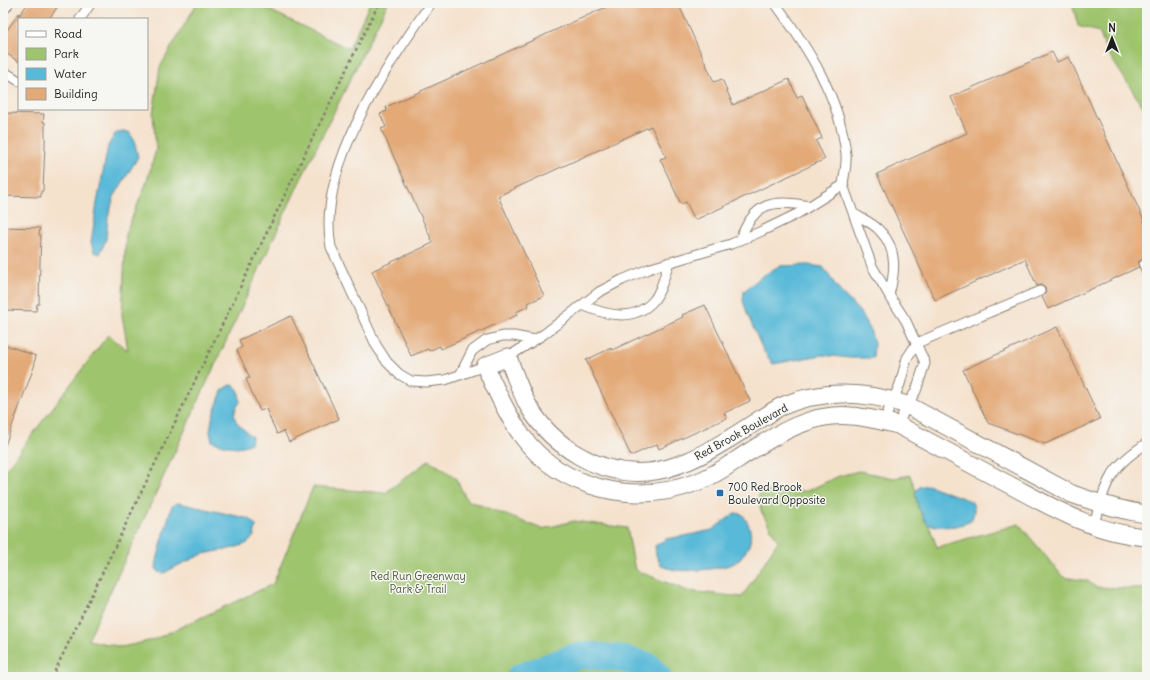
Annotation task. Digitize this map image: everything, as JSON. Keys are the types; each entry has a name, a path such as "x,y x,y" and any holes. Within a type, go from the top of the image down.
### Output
{"street":[{"path":"485,366 508,357"},
{"name":"Red Brook Boulevard","path":"508,357 529,407 540,423 564,447 583,458 605,467 627,471 648,472 670,467 689,461 708,451 780,408 802,400 826,395 851,393 900,402 1072,494 1100,505 1147,514"},
{"name":"Red Brook Boulevard","path":"485,366 510,417 522,436 536,452 555,468 576,480 600,488 624,493 648,493 667,490 697,482 717,472 786,430 805,422 849,415 872,418 891,423 1063,513 1093,525 1119,532 1147,536"}],"lane":[{"path":"81,18 91,3"},
{"path":"431,3 366,103 352,133 336,177 330,208 328,232 331,248 376,345 387,362 399,374 411,381 426,382 445,380 485,366"},
{"path":"775,3 798,33 827,86 840,120 847,156 843,184 872,266 906,321 925,363 916,391 900,402 891,423"},
{"path":"3,71 18,80"},
{"path":"508,357 535,340 599,292 622,280 669,262 740,240 762,231 797,214 843,184"},
{"path":"740,240 745,226 752,216 764,207 779,203 809,206"},
{"path":"854,214 869,222 881,231 890,246 894,263 894,278 889,295"},
{"path":"582,305 599,313 615,316 628,315 644,309 654,299 661,286 669,262"},
{"path":"891,423 900,402 900,384 907,358 917,343 1040,291"},
{"path":"460,375 472,351 487,340 503,336 514,336 535,340"},
{"path":"1093,525 1111,475 1133,452 1147,443"}],"path":[{"path":"52,677 290,183 379,3"}],"green space":[{"name":"Red Run Greenway Park & Trail","path":"197,3 255,3 349,49 370,3 388,3 300,181 88,640 122,647 153,640 273,584 313,487 385,493 429,460 455,477 467,500 542,529 574,521 627,528 635,570 688,591 742,597 778,541 761,511 758,492 807,491 839,476 859,471 894,478 910,475 937,547 1019,524 1063,577 1088,581 1095,587 1147,589 1147,677 3,677 3,473 108,335 128,350 122,315 126,232 146,184 156,150 153,114 160,67"},
{"path":"1072,3 1147,3 1147,113 1106,50 1099,32 1078,26"}],"water":[{"path":"120,132 129,132 134,140 138,157 114,197 108,217 106,239 100,254 94,252 91,243 97,203 108,146 115,134"},
{"path":"808,265 823,267 839,290 859,311 870,329 874,344 873,358 850,358 822,355 773,364 763,350 743,301 744,291 761,277 779,266"},
{"path":"230,385 235,386 239,391 240,402 236,408 235,418 252,437 251,443 237,447 226,446 212,441 210,432 212,418 222,391"},
{"path":"928,485 971,501 974,506 974,511 971,521 949,527 927,524 918,507 915,493 919,487"},
{"path":"179,503 250,519 256,526 254,536 248,543 234,548 203,554 164,573 158,572 156,568 157,560 171,508 174,504"},
{"path":"735,513 742,514 748,524 751,534 748,548 743,556 736,562 716,568 681,571 661,566 656,555 655,546 666,539 712,530"}],"building":[{"path":"28,3 60,3 50,18 18,18 18,61 3,51 3,36 19,13 19,16"},
{"path":"615,3 678,3 714,82 722,79 733,105 789,79 797,97 802,95 822,138 816,141 825,159 695,220 686,202 681,204 660,159 666,157 651,126 498,196 544,296 528,303 529,306 516,312 517,315 441,349 440,346 411,356 372,271 433,243 381,129 386,127 380,114 387,111 386,107"},
{"path":"1052,52 1057,62 1069,57 1147,227 1147,260 1142,259 1139,261 1139,267 1048,309 1042,297 1046,292 1045,288 1041,285 1037,286 1025,259 935,300 877,174 967,133 951,97"},
{"path":"3,113 44,114 43,122 45,122 45,144 43,191 41,191 41,197 3,196"},
{"path":"3,227 40,228 39,304 37,304 36,311 3,310"},
{"path":"705,305 750,401 724,413 727,418 659,449 657,444 631,456 586,360 611,348 612,350 683,317 682,315"},
{"path":"291,316 339,419 289,442 284,431 277,434 266,409 260,411 246,379 250,378 237,350 242,347 239,340"},
{"path":"1057,327 1100,419 1045,444 988,423 963,370"},
{"path":"3,344 36,356 35,364 4,448 3,448"}],"waterway":[{"path":"520,677 574,657 585,655 619,658 647,665 658,677"}],"place":[{"name":"700 Red Brook Boulevard Opposite","path":"720,493"}]}
